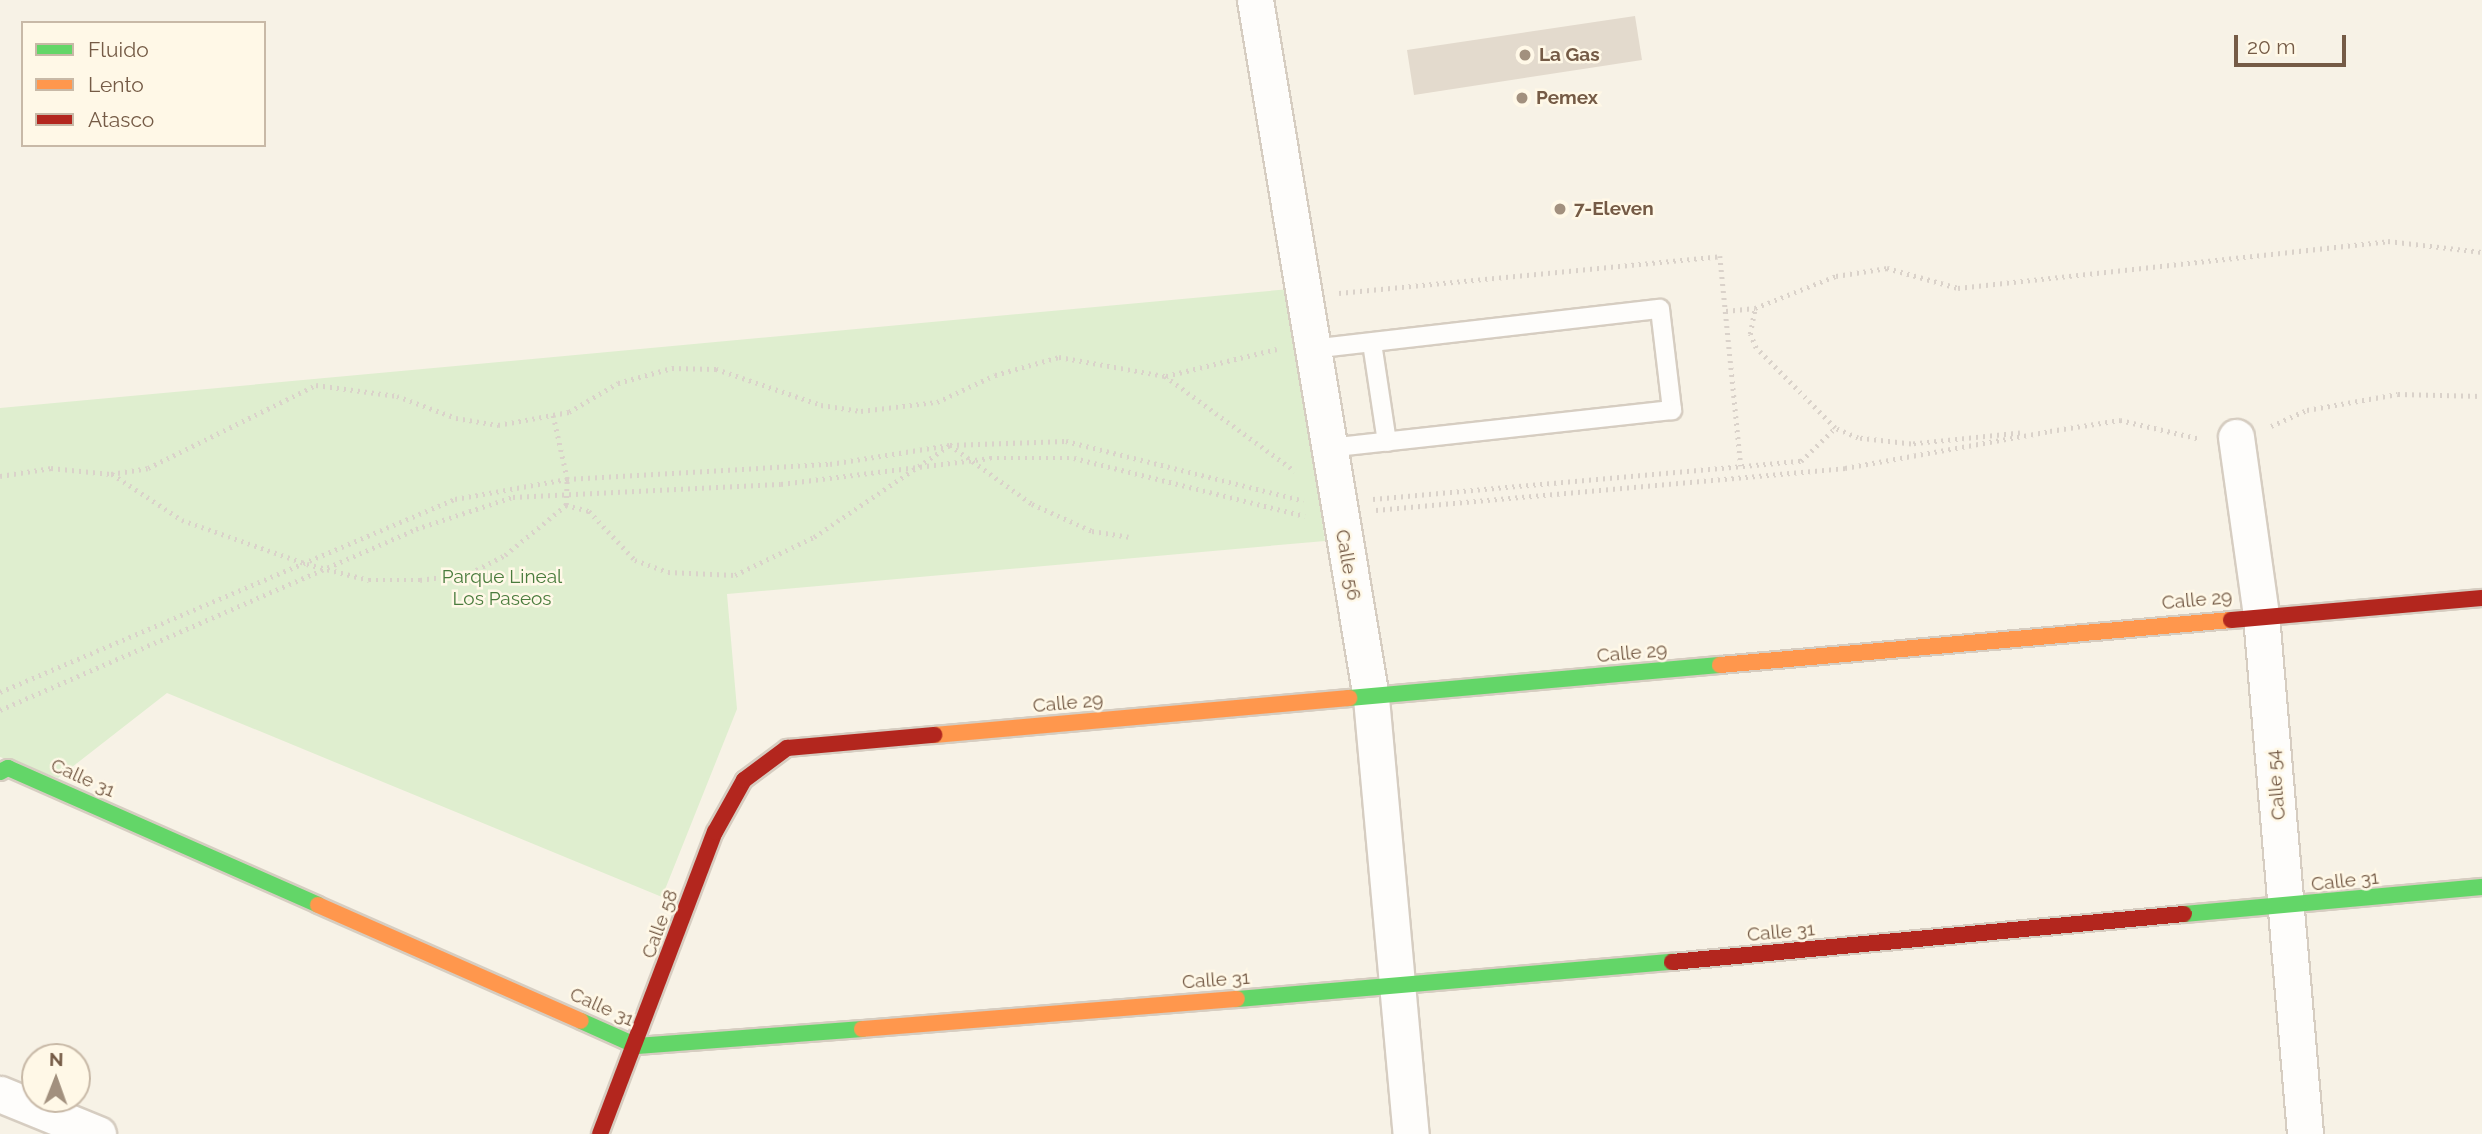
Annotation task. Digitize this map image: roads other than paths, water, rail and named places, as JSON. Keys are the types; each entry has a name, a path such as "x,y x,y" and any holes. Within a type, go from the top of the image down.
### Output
{"street":[{"name":"Calle 56","path":"1255,0 1298,349 1329,448 1341,506 1371,698 1411,1134"},
{"name":"Calle 54","path":"2236,437 2261,616 2305,1134"},
{"name":"Calle 29","path":"787,748 2482,598"},
{"name":"Calle 58","path":"600,1134 637,1045 715,832 744,780 787,748"},
{"name":"Calle 31","path":"4,770 637,1045 1397,987 2287,908 2482,887"},
{"path":"0,1094 98,1134"}],"lane":[{"path":"1298,349 1372,343 1660,309 1672,410 1329,448"},
{"path":"1372,343 1387,442"}],"place":[{"name":"La Gas","path":"1525,55"},
{"name":"Pemex","path":"1522,98"},
{"name":"7-Eleven","path":"1560,209"}],"park label":[{"name":"Parque Lineal Los Paseos","path":"502,588"}]}
